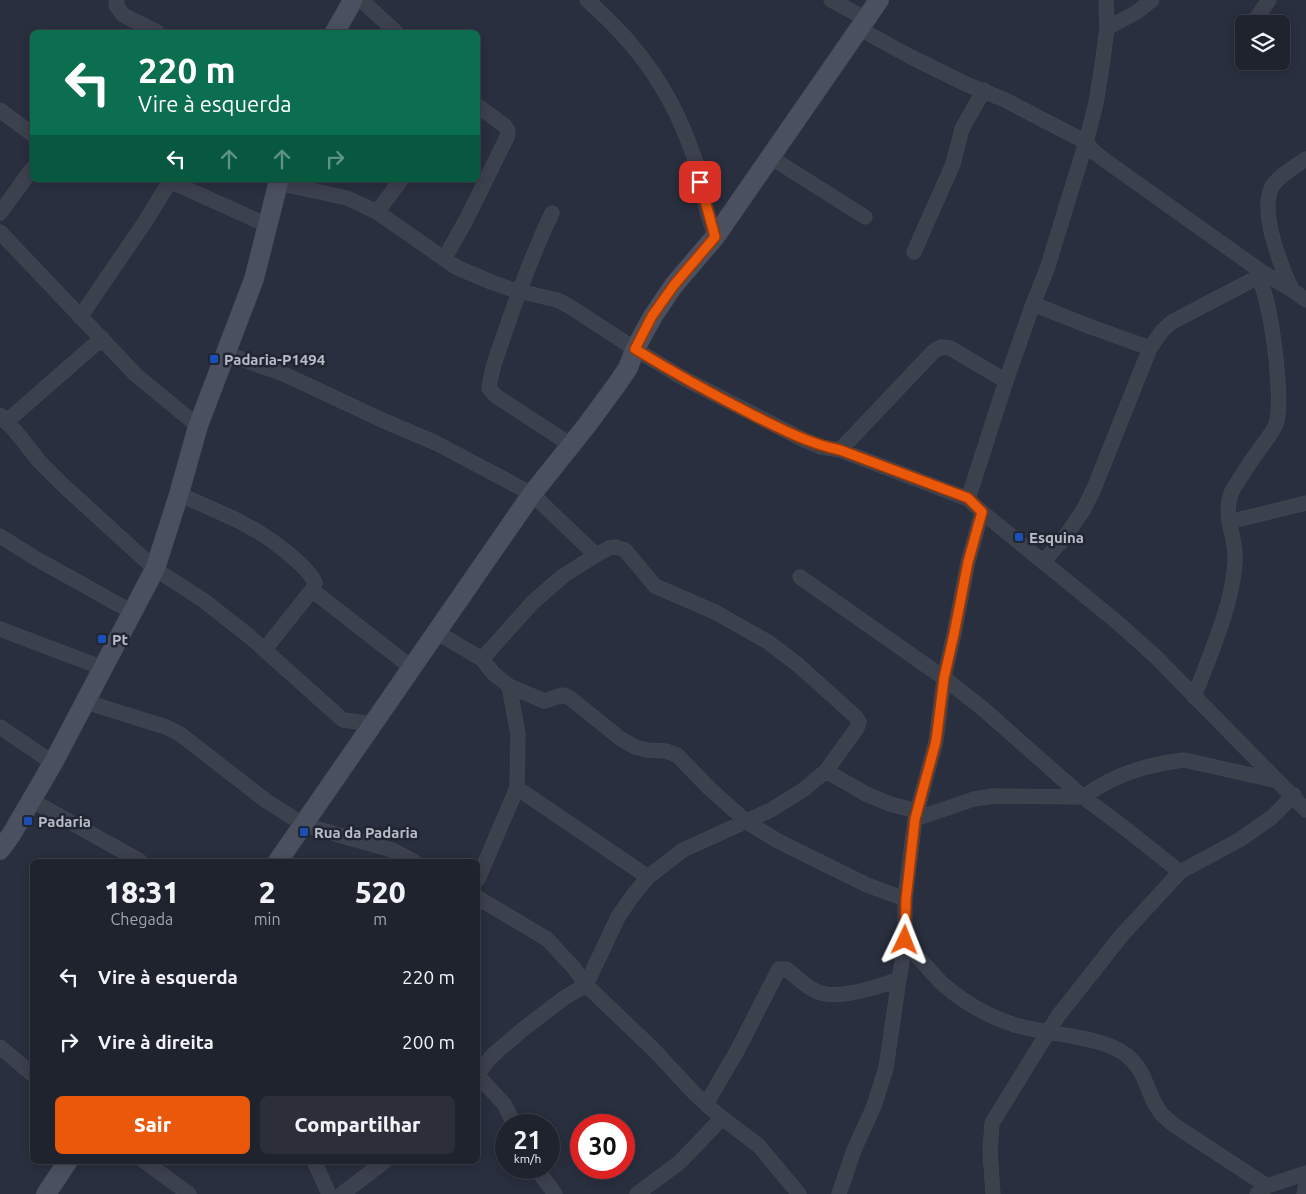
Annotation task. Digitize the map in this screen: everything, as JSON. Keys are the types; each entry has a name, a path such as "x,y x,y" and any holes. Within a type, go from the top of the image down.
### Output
{"street":[{"path":"117,0 116,5 123,15 153,30"},
{"path":"336,30 353,0"},
{"path":"361,0 394,30"},
{"path":"587,0 612,21 659,80 685,135 696,164 704,201 715,237"},
{"path":"831,0 911,57 968,85 984,90 1086,142 1094,152 1260,274 1292,290 1306,300"},
{"path":"279,859 532,494 628,368 635,349 652,316 674,285 715,237 879,0"},
{"path":"968,498 1006,381 1033,304 1048,269 1086,142 1096,103 1107,28 1106,0"},
{"path":"1107,28 1137,12 1152,0"},
{"path":"1258,15 1269,0"},
{"path":"914,252 952,164 962,129 984,90"},
{"path":"444,260 507,137 508,131 505,126 480,107"},
{"path":"0,110 30,132"},
{"path":"770,157 865,217"},
{"path":"1292,290 1282,268 1272,233 1268,215 1269,195 1275,182 1306,159"},
{"path":"0,213 30,173"},
{"path":"80,317 145,222 168,182"},
{"path":"173,182 267,225"},
{"path":"0,850 54,763 155,569 198,426 254,279 278,182 347,198 377,212 456,267 491,282 543,295 570,306 635,349 699,387 802,439 821,447 840,450 968,498 1042,562 1117,622 1156,658 1294,795 1306,810"},
{"path":"377,212 400,182"},
{"path":"552,213 531,258 519,290 496,359 489,388 496,396 571,445"},
{"path":"0,232 136,375 198,426"},
{"path":"1042,562 1065,537 1084,509 1150,348 1162,330 1172,322 1260,274"},
{"path":"1194,697 1228,601 1234,575 1235,547 1227,510 1232,491 1271,434 1278,418 1278,388 1271,328 1260,274"},
{"path":"1033,304 1150,348"},
{"path":"102,338 3,418 39,462 155,569 203,600 264,649 343,720 373,724"},
{"path":"840,450 934,350 941,347 950,348 1006,381"},
{"path":"227,354 284,374 436,443 532,494 596,555"},
{"path":"179,494 255,530 294,559 313,576 315,583 312,590 264,649"},
{"path":"1229,522 1306,502"},
{"path":"839,1194 854,1150 874,1106 886,1068 905,945 906,899 916,815 936,741 944,678 968,562 982,512"},
{"path":"0,536 132,612"},
{"path":"480,1071 492,1056 522,1030 586,984 618,917 630,898 648,877 683,850 727,829 747,822 804,790 826,771 857,728 859,722 855,716 798,664 768,642 715,612 655,586 625,550 616,547 609,548 596,555 563,576 532,602 482,659"},
{"path":"800,577 944,678 982,708 1084,797 1180,872"},
{"path":"312,590 412,668"},
{"path":"0,629 103,668"},
{"path":"436,632 482,659 493,673 509,686 544,701 563,695 570,698 621,739 641,748 666,751 677,755 709,788 747,822 778,841 867,885 906,899"},
{"path":"480,873 517,788 518,734 509,686"},
{"path":"86,702 166,727 180,734 265,800 304,825 392,850 409,859"},
{"path":"0,727 54,763"},
{"path":"826,771 866,794 916,815 974,799 994,796 1084,797 1093,790 1128,772 1170,761 1184,760 1278,781"},
{"path":"517,788 648,877"},
{"path":"993,1194 990,1152 992,1123 1047,1033 1064,1009 1122,935 1180,872 1239,840 1263,824 1294,795"},
{"path":"31,800 136,859"},
{"path":"480,899 547,939 586,984 706,1104 759,1146 799,1194"},
{"path":"905,945 944,985 969,1003 1015,1025 1093,1041 1115,1048 1137,1065 1144,1075 1153,1099 1161,1113 1174,1125 1262,1190 1306,1173"},
{"path":"706,1104 737,1051 779,969 786,969 807,986 828,994 880,986 899,979"},
{"path":"0,1047 30,1072"},
{"path":"480,1076 504,1104 509,1114"},
{"path":"637,1194 680,1162 722,1118"},
{"path":"46,1194 66,1164"},
{"path":"148,1164 188,1194"},
{"path":"315,1164 329,1194"},
{"path":"342,1194 381,1164"},
{"path":"544,1179 555,1194"},
{"path":"1304,1194 1306,1182"}],"place":[{"name":"Padaria-P1494","path":"214,359"},
{"name":"Esquina","path":"1019,537"},
{"name":"Pt","path":"102,639"},
{"name":"Padaria","path":"28,821"},
{"name":"Rua da Padaria","path":"304,832"}],"route":[{"path":"700,182 715,237 674,285 652,316 635,349 699,387 802,439 821,447 840,450 968,498 982,512 968,562 944,678 942,706 936,741 915,819 906,899 905,940"}]}
